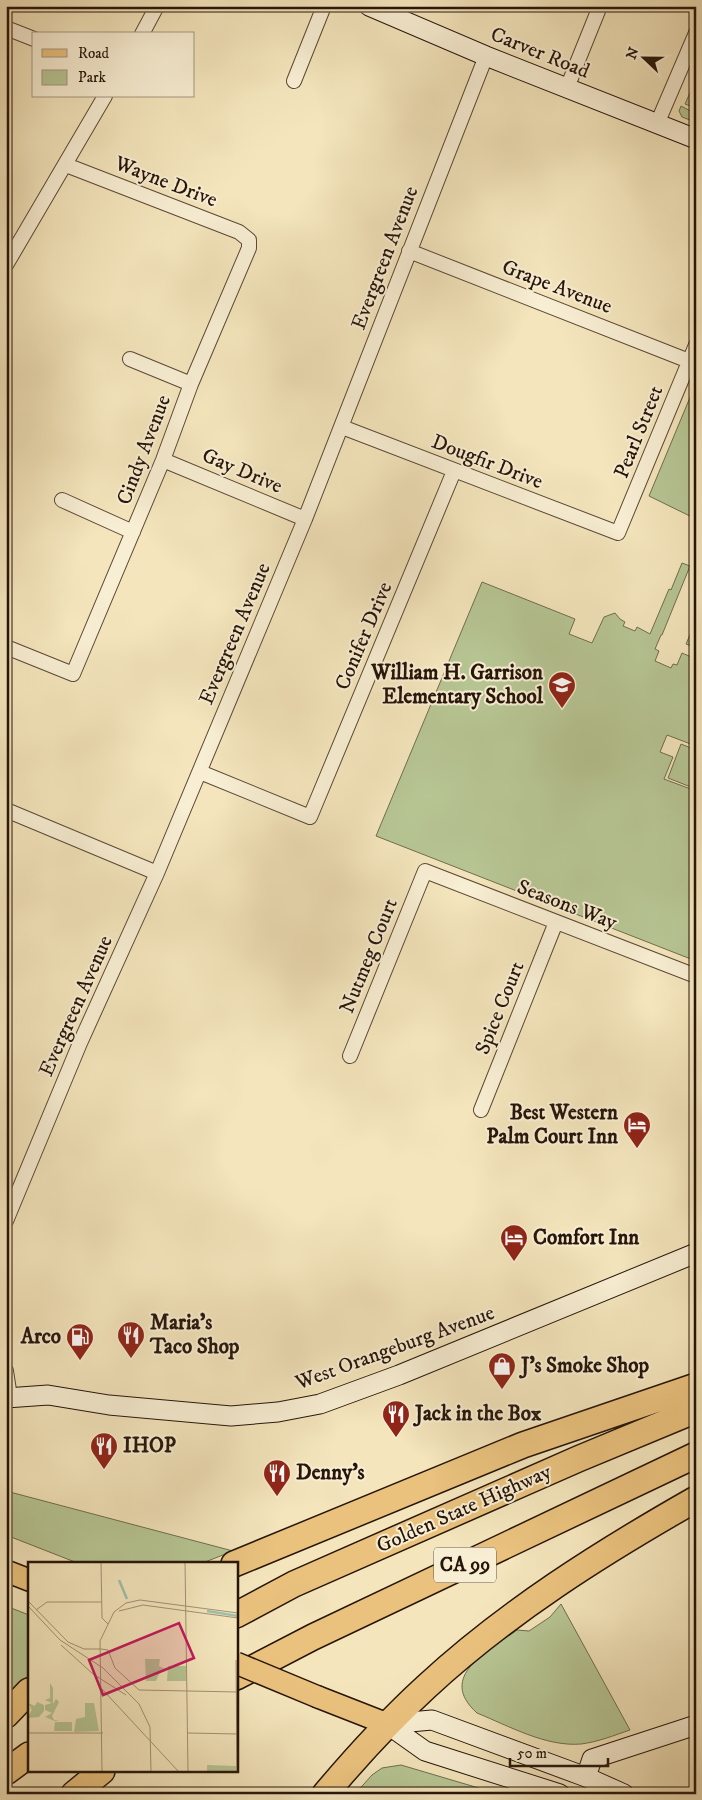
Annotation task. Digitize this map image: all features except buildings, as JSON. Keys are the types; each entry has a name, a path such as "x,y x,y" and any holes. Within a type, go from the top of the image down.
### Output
{"highway":[{"path":"238,1562 523,1444 696,1386"},
{"name":"Golden State Highway","path":"238,1615 294,1584 578,1459 696,1410"},
{"name":"CA 99","path":"238,1676 312,1637 696,1455"},
{"path":"325,1794 387,1724 448,1667 547,1590 696,1499"},
{"path":"6,1715 28,1692"},
{"path":"6,1772 28,1756"},
{"path":"74,1794 101,1772"}],"main road":[{"path":"6,1571 28,1580"},
{"path":"238,1664 387,1724"}],"street":[{"path":"143,32 157,6"},
{"path":"294,81 324,6"},
{"name":"Carver Road","path":"369,6 486,56 696,139"},
{"path":"567,88 600,6"},
{"path":"6,28 32,38"},
{"path":"658,124 696,33"},
{"name":"Evergreen Avenue","path":"6,1221 84,1034 157,873 305,519 486,56"},
{"path":"6,265 104,98"},
{"name":"Wayne Drive","path":"66,165 239,232 249,240"},
{"name":"Cindy Avenue","path":"6,648 73,674 163,460 190,384 247,254 249,240"},
{"name":"Grape Avenue","path":"409,251 689,361"},
{"name":"Pearl Street","path":"618,532 696,346"},
{"path":"130,359 190,384"},
{"name":"Dougfir Drive","path":"342,427 618,532"},
{"name":"Gay Drive","path":"163,460 305,519"},
{"name":"Conifer Drive","path":"200,772 310,817 454,471"},
{"path":"62,500 133,532"},
{"path":"6,810 157,873"},
{"name":"Seasons Way","path":"425,871 696,976"},
{"name":"Nutmeg Court","path":"350,1056 425,871"},
{"name":"Spice Court","path":"481,1110 556,922"},
{"name":"West Orangeburg Avenue","path":"8,1398 48,1395 108,1404 231,1416 278,1412 320,1404 399,1375 696,1253"},
{"path":"6,1371 8,1398"},
{"path":"387,1724 432,1720 586,1777 624,1794"},
{"path":"387,1724 425,1751 560,1794"},
{"path":"586,1777 592,1759 696,1725"}],"green space":[{"path":"696,79 696,100 693,107 685,104"},
{"path":"681,106 696,114 695,122 682,117 679,111"},
{"path":"696,383 696,519 649,496"},
{"name":"William H. Garrison Elementary School","path":"682,563 690,566 655,649 659,651 655,661 671,668 673,664 677,665 682,653 696,659 694,666 696,667 696,746 667,735 660,752 673,757 664,779 696,791 696,961 376,836 482,582 575,619 569,634 592,643 604,617 615,613 625,622 623,626 635,631 637,627 650,634"},
{"path":"696,621 696,648 686,644"},
{"path":"681,744 696,750 696,789 668,778"},
{"path":"6,1491 233,1551 205,1562 75,1562 6,1535"},
{"path":"561,1604 630,1730 581,1744 554,1742 541,1739 477,1713 466,1700 462,1687 464,1676 471,1665 517,1630 529,1631 550,1617"},
{"path":"6,1606 28,1615 28,1676 6,1698"},
{"path":"401,1765 499,1794 355,1794 372,1775 382,1768"}],"place":[{"name":"William H. Garrison Elementary School","path":"562,709"},
{"name":"Best Western Palm Court Inn","path":"637,1149"},
{"name":"Comfort Inn","path":"514,1262"},
{"name":"Maria's Taco Shop","path":"131,1359"},
{"name":"Arco","path":"80,1361"},
{"name":"J's Smoke Shop","path":"502,1390"},
{"name":"Jack in the Box","path":"396,1438"},
{"name":"IHOP","path":"104,1470"},
{"name":"Denny's","path":"277,1497"}]}
